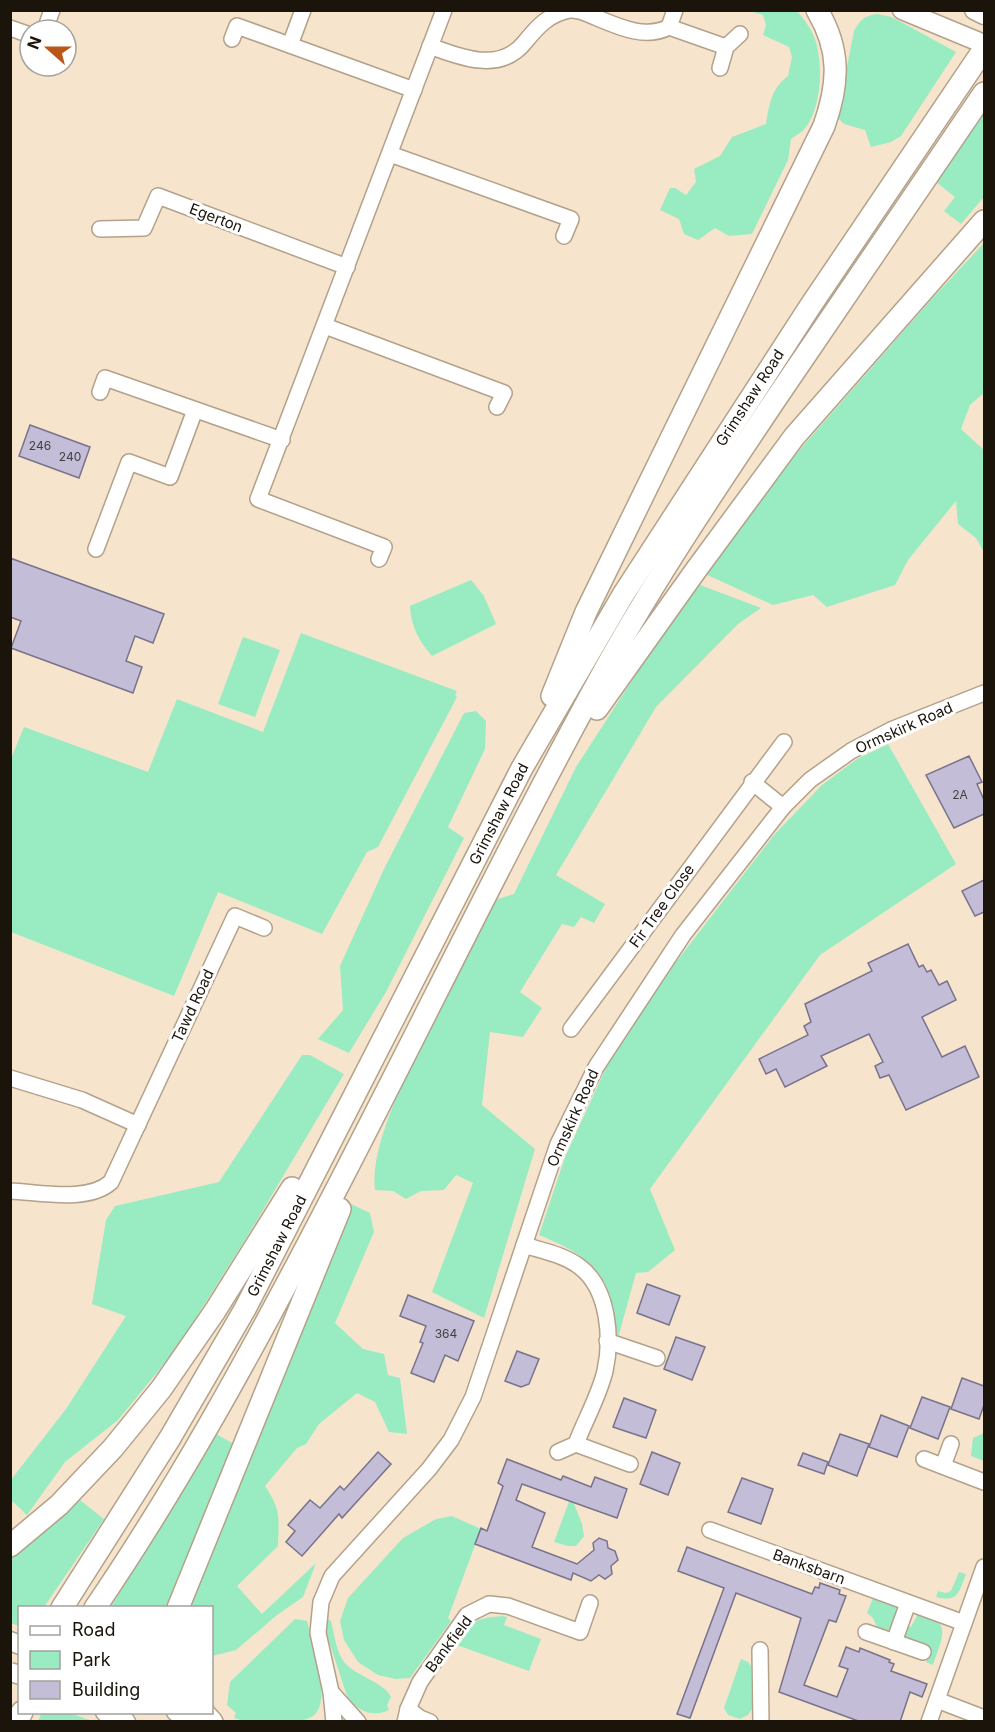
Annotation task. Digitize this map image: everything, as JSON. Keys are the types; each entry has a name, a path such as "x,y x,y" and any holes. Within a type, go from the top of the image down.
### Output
{"main road":[{"path":"522,768 586,612 824,126 836,86 836,66 832,42 817,10"},
{"name":"Grimshaw Road","path":"63,1606 170,1438 245,1309 522,768 623,595 811,305 984,49"},
{"name":"Grimshaw Road","path":"96,1606 166,1498 261,1333 606,668 688,531 984,93"},
{"path":"545,783 689,579 794,437 984,221"},
{"path":"10,1546 66,1497 113,1448 161,1389 215,1311 360,1082"},
{"path":"179,1606 387,1094"}],"street":[{"path":"290,45 303,10"},
{"path":"379,559 384,547 258,499 444,10"},
{"path":"430,46 468,59 496,60 516,51 550,16 571,10 580,11 642,33 662,31 669,27 675,10"},
{"path":"902,10 984,44"},
{"path":"974,10 984,15"},
{"path":"232,39 237,26 414,90"},
{"path":"669,27 726,47"},
{"path":"720,68 726,47 741,34"},
{"path":"390,154 571,219 564,236"},
{"name":"Egerton","path":"100,230 144,228 158,196 347,267"},
{"path":"325,326 504,393 497,407"},
{"path":"100,392 105,378 282,440"},
{"path":"96,549 129,462 170,477 195,410"},
{"name":"Ormskirk Road","path":"334,1722 331,1692 318,1633 321,1602 332,1576 429,1469 451,1440 473,1397 558,1144 596,1067 683,935 783,807 810,780 851,751 893,729 984,693"},
{"name":"Fir Tree Close","path":"571,1029 784,742"},
{"path":"752,783 783,807"},
{"name":"Tawd Road","path":"10,1191 75,1194 103,1189 114,1177 235,916 264,928"},
{"path":"10,1078 82,1100 138,1125"},
{"path":"524,1245 564,1258 581,1268 593,1282 602,1301 607,1325 604,1371 576,1444"},
{"path":"607,1341 657,1358"},
{"path":"558,1452 576,1444 630,1464"},
{"path":"943,1466 951,1444"},
{"path":"924,1459 984,1482"},
{"name":"Banksbarn","path":"710,1530 964,1623"},
{"path":"929,1722 984,1567"},
{"name":"Bankfield","path":"430,1722 403,1716 420,1682 467,1615 489,1604 508,1606 580,1632 590,1603"},
{"path":"894,1642 908,1603"},
{"path":"866,1632 923,1652"},
{"path":"760,1650 761,1722"},
{"name":"Ormskirk Road","path":"331,1692 358,1722"},
{"path":"937,1700 984,1718"},
{"path":"107,1714 126,1722"},
{"path":"179,1714 199,1722"}],"green space":[{"path":"750,11 797,11 802,17 818,49 820,84 818,96 806,127 791,139 788,160 752,234 729,236 715,228 698,240 684,234 679,219 660,210 670,188 675,188 686,195 696,182 694,169 720,156 732,137 766,124 775,91 788,76 792,57 789,47 763,35 766,25 763,15"},
{"path":"877,14 892,17 956,52 901,136 891,142 871,147 865,130 844,124 837,117 854,31 863,19"},
{"path":"984,108 984,197 961,224 944,211 955,197 936,182"},
{"path":"984,243 984,393 970,405 961,429 984,450 984,552 976,538 958,524 956,501 908,560 895,585 827,607 813,595 773,605 703,573 762,493 929,302"},
{"path":"471,580 484,596 496,624 432,656 416,633 410,606"},
{"path":"695,583 761,608 738,624 656,707 556,875 605,904 594,923 581,917 574,927 562,924 520,992 542,1008 523,1037 490,1032 482,1105 535,1149 484,1318 432,1292 473,1183 456,1175 444,1190 421,1191 406,1199 393,1191 375,1190 375,1171 384,1129 412,1063 491,901 514,894 576,767"},
{"path":"301,633 457,691 455,695 457,697 378,847 367,852 322,934 218,892 174,996 11,932 11,759 24,727 148,772 177,699 263,732"},
{"path":"243,637 280,650 255,717 218,704"},
{"path":"476,711 486,721 485,749 448,827 464,838 386,992 349,1053 318,1039 343,1010 340,966 384,869 464,713"},
{"path":"888,744 956,864 820,955 650,1189 675,1250 648,1272 636,1273 618,1338 607,1288 595,1269 579,1255 539,1235 565,1157 611,1057 663,979 774,835 822,785 857,759"},
{"path":"302,1055 310,1055 344,1074 248,1235 177,1348 118,1420 65,1462 27,1515 11,1500 10,1481 66,1409 126,1316 92,1304 106,1220 115,1206 219,1182"},
{"path":"351,1204 370,1213 374,1232 335,1323 363,1349 384,1354 388,1375 400,1378 407,1434 389,1432 375,1402 357,1393 319,1424 306,1444 297,1448 265,1486 274,1501 278,1514 278,1546 237,1586 262,1614 316,1563 303,1597 277,1615 236,1650 213,1656 213,1606 185,1606 190,1587"},
{"path":"984,1433 984,1461 971,1456 973,1438"},
{"path":"216,1434 236,1445 168,1606 111,1606"},
{"path":"571,1496 582,1524 584,1536 576,1546 554,1542"},
{"path":"80,1500 104,1519 45,1606 18,1606 18,1626 11,1623 10,1556 26,1547"},
{"path":"452,1516 481,1529 448,1618 451,1621 410,1678 396,1679 378,1675 358,1662 344,1640 340,1621 348,1598 403,1538 436,1519"},
{"path":"959,1572 966,1574 957,1594 949,1598 936,1597 938,1591 946,1593 951,1591"},
{"path":"873,1598 898,1606 896,1620 887,1631 877,1627 873,1618 867,1613"},
{"path":"918,1614 930,1617 941,1626 942,1640 933,1665 926,1662 930,1651 905,1638 908,1626 911,1627"},
{"path":"507,1617 504,1625 541,1639 529,1671 457,1645 475,1622"},
{"path":"326,1618 331,1621 337,1646 346,1665 388,1692 391,1697 387,1705 389,1710 377,1713 365,1712 355,1706 347,1696 326,1632"},
{"path":"295,1619 307,1621 313,1643 321,1685 319,1708 313,1716 297,1721 257,1722 234,1718 236,1713 227,1705 230,1682"},
{"path":"741,1659 751,1666 752,1709 748,1715 740,1719 728,1715 724,1708"},
{"path":"41,1714 72,1714 93,1721 38,1721"}],"building":[{"path":"30,425 90,447 79,478 19,456"},
{"path":"10,558 164,614 153,643 135,636 126,661 142,667 133,693 11,648 21,621 10,617"},
{"path":"969,756 982,782 977,784 984,800 984,814 954,828 926,775"},
{"path":"984,880 984,912 975,916 962,891"},
{"path":"908,944 919,967 923,965 927,972 931,970 939,985 947,981 956,1000 922,1017 942,1057 965,1046 979,1077 906,1110 889,1075 880,1078 875,1066 883,1062 869,1034 821,1056 827,1066 785,1087 776,1069 766,1074 759,1059 808,1035 804,1026 811,1022 805,1004 872,971 868,963"},
{"path":"647,1284 680,1296 669,1325 637,1313"},
{"path":"408,1295 474,1321 458,1361 445,1355 434,1382 411,1373 423,1343 420,1342 426,1326 400,1316"},
{"path":"676,1337 705,1347 692,1380 664,1369"},
{"path":"517,1351 539,1359 529,1384 521,1387 505,1381"},
{"path":"962,1378 984,1386 984,1405 979,1419 951,1409"},
{"path":"922,1397 950,1407 938,1439 910,1428"},
{"path":"624,1398 656,1410 646,1438 613,1427"},
{"path":"881,1415 909,1426 897,1457 869,1447"},
{"path":"840,1434 869,1444 857,1476 828,1465"},
{"path":"378,1452 391,1464 342,1518 339,1514 302,1556 286,1542 295,1531 288,1525 310,1500 320,1508 340,1486 344,1490"},
{"path":"652,1452 680,1463 668,1495 640,1484"},
{"path":"803,1453 828,1462 824,1474 798,1465"},
{"path":"507,1459 561,1480 563,1476 591,1487 595,1477 627,1489 617,1518 522,1484 516,1500 545,1513 532,1547 577,1564 594,1550 593,1543 599,1538 607,1541 608,1548 615,1551 618,1560 611,1566 612,1574 605,1579 599,1575 591,1581 573,1573 571,1580 475,1544 481,1528 487,1531 503,1486 498,1483"},
{"path":"742,1478 773,1489 761,1524 728,1512"},
{"path":"687,1547 812,1594 815,1587 819,1588 820,1583 840,1590 839,1594 846,1596 836,1622 829,1620 804,1685 837,1697 848,1669 839,1666 846,1647 859,1652 860,1648 890,1660 889,1662 894,1664 891,1671 927,1684 922,1697 910,1692 900,1722 861,1722 779,1692 801,1618 736,1593 690,1718 677,1714 724,1588 678,1571"}]}
